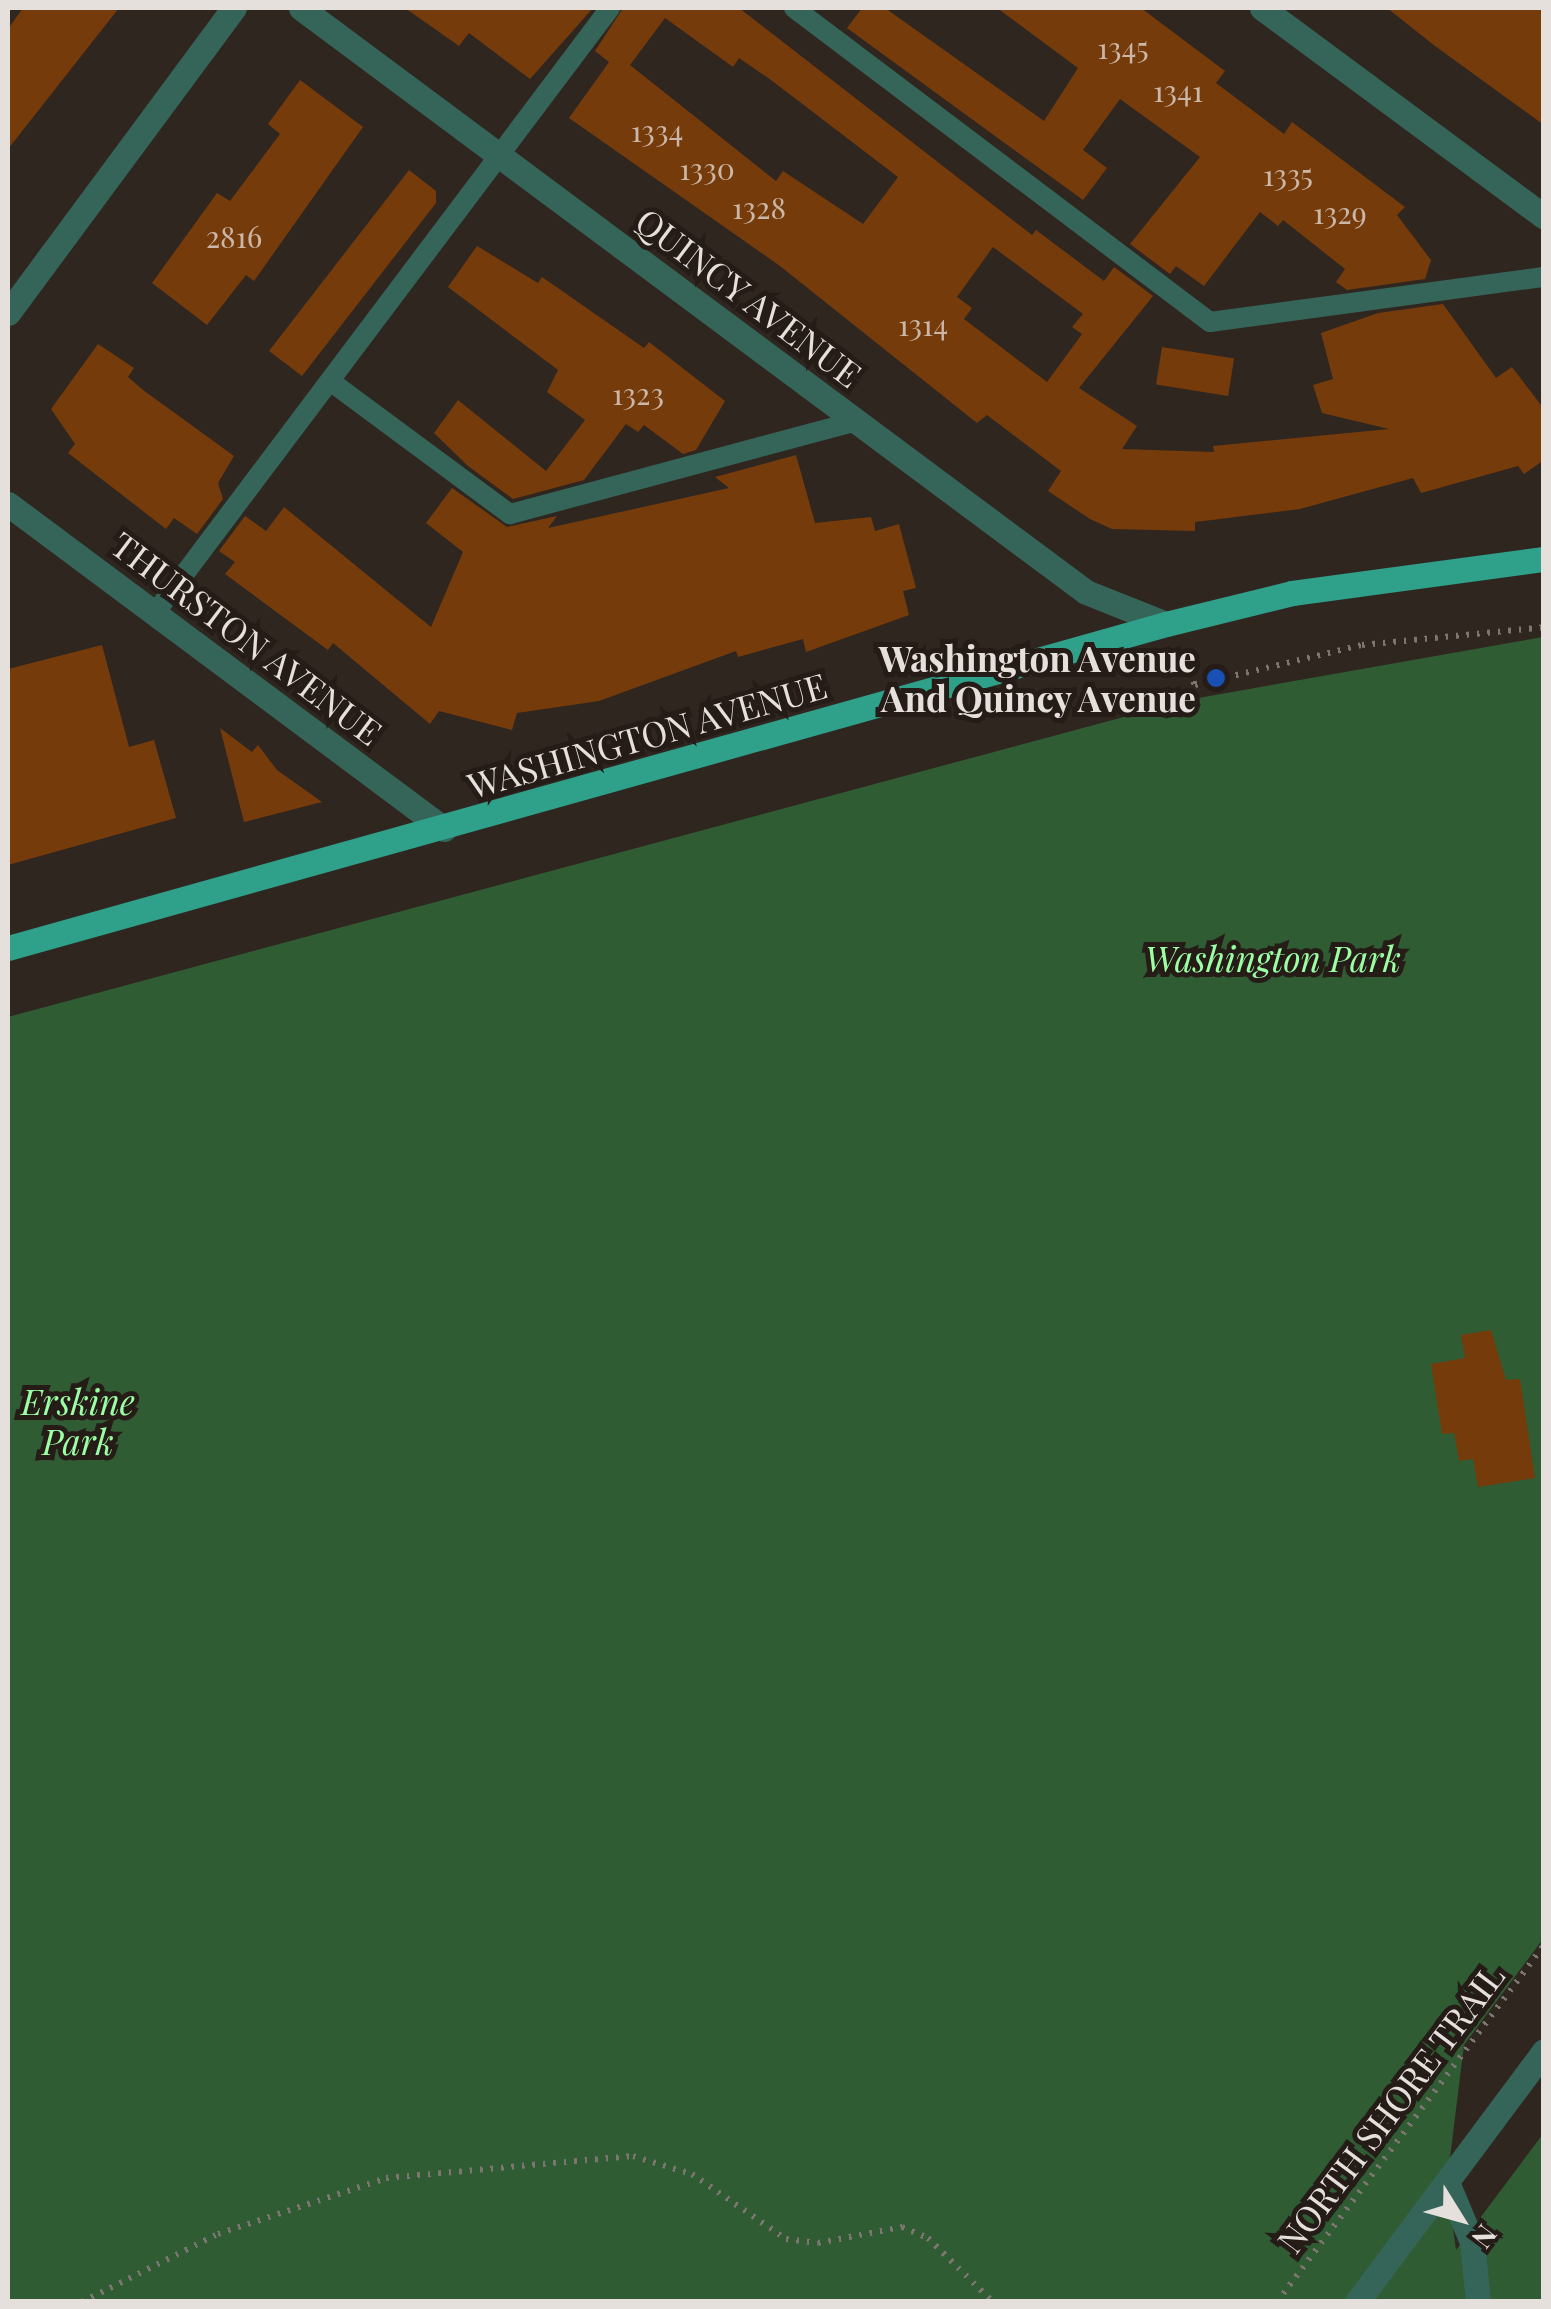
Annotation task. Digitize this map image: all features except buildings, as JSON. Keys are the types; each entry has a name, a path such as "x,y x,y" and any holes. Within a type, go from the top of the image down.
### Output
{"main road":[{"name":"WASHINGTON AVENUE","path":"8,948 1166,624 1292,593 1544,559"}],"street":[{"path":"8,312 234,8"},
{"name":"QUINCY AVENUE","path":"301,8 1086,592 1166,624"},
{"path":"1262,8 1544,217"},
{"name":"THURSTON AVENUE","path":"8,504 444,829"},
{"path":"1357,2302 1544,2051"},
{"path":"1447,2182 1472,2242 1478,2302"}],"lane":[{"path":"155,613 610,8"},
{"path":"794,8 1210,322 1544,277"},
{"path":"330,381 510,514 857,421"}],"path":[{"path":"1166,624 1196,685 1362,645 1544,627"},
{"name":"NORTH SHORE TRAIL","path":"1277,2302 1544,1945"},
{"path":"82,2302 218,2234 386,2178 633,2156 692,2174 786,2239 818,2243 902,2227 928,2238 993,2302"}],"green space":[{"path":"1543,637 1543,1939 1464,2045 1447,2182 1456,2250 1543,2134 1543,2301 8,2302 8,1017 1187,700"}],"place":[{"name":"Washington Avenue And Quincy Avenue","path":"1216,678"}],"park label":[{"name":"Washington Park","path":"1273,958"},
{"name":"Erskine Park","path":"78,1421"}]}
